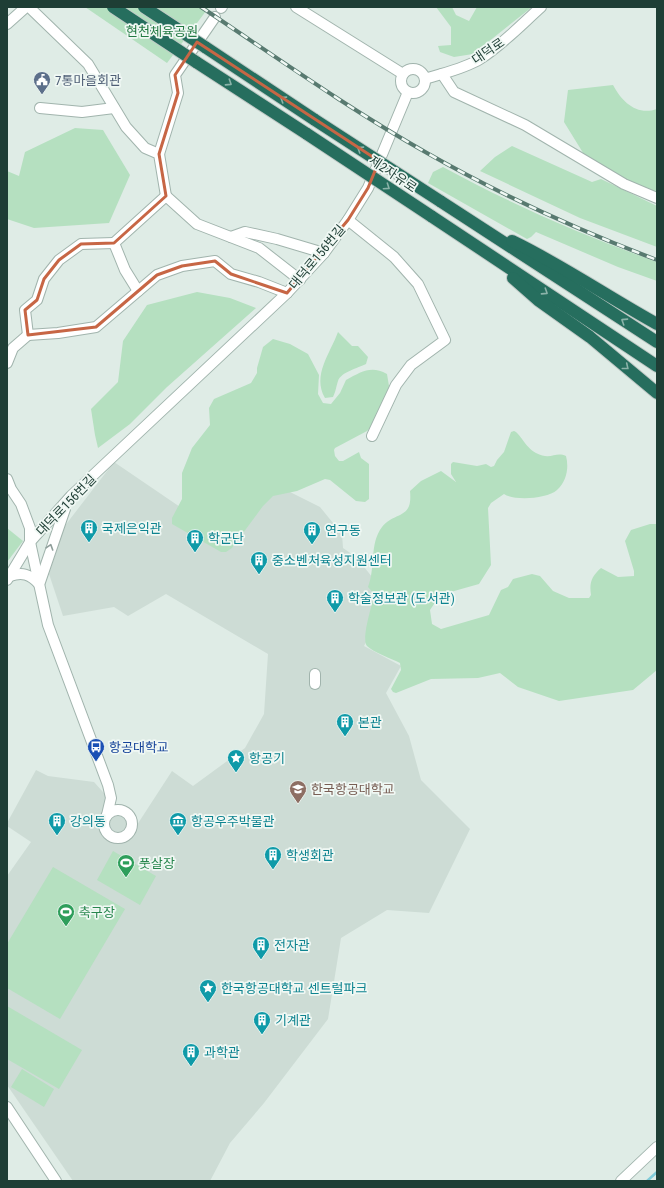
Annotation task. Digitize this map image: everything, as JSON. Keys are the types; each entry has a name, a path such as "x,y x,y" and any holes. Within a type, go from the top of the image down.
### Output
{"highway":[{"name":"제2자유로","path":"113,7 657,366"},
{"name":"제2자유로","path":"144,7 657,342"},
{"path":"468,219 539,254 615,301 657,324"},
{"path":"476,246 538,300 590,337 657,393"}],"street":[{"path":"7,24 26,7"},
{"path":"29,7 88,64 126,127 145,148 159,154"},
{"path":"296,7 403,74"},
{"name":"대덕로","path":"425,79 479,60 502,43 541,7"},
{"path":"215,17 175,75 178,93 159,154 166,196 197,224 259,248 300,280"},
{"path":"414,69 421,72 425,79 422,90 416,93 408,92 401,85 403,74 414,69"},
{"path":"442,74 454,92 526,125 624,184 657,198"},
{"name":"대덕로156번길","path":"108,785 48,625 30,542 68,500 287,293 324,253 348,220 368,188 408,92"},
{"path":"40,108 82,112 114,108"},
{"path":"7,363 13,348 28,335 25,310 37,300 44,279 59,260 81,244 114,242 166,196"},
{"name":"대덕로156번길","path":"348,220 394,257 418,284 445,340 411,365 396,385 372,436"},
{"path":"231,237 245,232 277,239 324,253"},
{"path":"114,242 126,270 138,291"},
{"name":"대덕로156번길","path":"28,335 58,333 96,327 157,275 182,266 215,261 231,274 259,282 287,293"},
{"path":"7,478 11,489 21,504 30,528 30,542 8,578"},
{"path":"39,584 58,524 68,500"},
{"path":"8,578 18,573 27,574 34,578 39,584"},
{"path":"315,674 315,684"},
{"path":"108,785 117,792 120,810"},
{"path":"107,815 111,812 120,810 128,815 132,823 129,831 122,837 113,836 106,831 104,823 111,798 108,785"},
{"path":"7,1107 56,1181"},
{"path":"620,1181 657,1147"}],"highlighted area":[{"path":"197,42 379,161 368,188 348,220 287,293 231,274 215,261 182,266 157,275 96,327 28,335 25,310 37,300 44,279 59,260 81,244 114,243 166,196 159,154 178,93 175,75"}],"shaded area":[{"name":"한국항공대학교","path":"114,462 233,543 276,485 320,507 342,534 343,548 356,557 389,598 364,646 401,666 386,693 409,736 421,780 470,829 429,913 387,910 341,938 328,1019 264,1103 230,1143 210,1181 73,1181 7,1085 7,876 31,842 7,826 7,823 36,770 48,776 94,782 135,828 172,771 193,786 245,748 264,714 268,654 166,594 128,616 114,607 63,616 49,574 64,527"}],"green space":[{"name":"현천체육공원","path":"85,7 209,7 167,63"},
{"path":"436,7 452,7 456,15 469,21 477,7 532,7 473,54 454,57 440,52 438,46 451,45 451,27"},
{"path":"613,85 621,97 631,106 643,111 657,109 657,193 623,180 585,156 564,122 568,90"},
{"path":"75,128 103,130 130,175 109,223 34,228 7,219 7,171 19,176 25,152"},
{"path":"512,146 592,182 601,179 657,206 657,247 580,218 480,171 495,157"},
{"path":"443,167 548,219 657,262 657,281 618,267 536,232 527,239 428,183 433,172"},
{"path":"197,292 230,298 256,308 167,387 130,424 98,448 91,409 118,382 123,341 147,305"},
{"path":"338,332 352,346 358,346 368,357 366,364 346,373 340,378 333,397 325,398 321,389 321,373"},
{"path":"273,339 290,344 308,354 319,375 318,394 323,403 331,404 340,393 346,380 361,372 376,370 387,374 389,386 387,397 373,425 367,431 335,448 334,450 335,456 339,461 343,461 359,452 361,458 369,464 369,499 365,502 356,501 330,480 325,479 297,491 273,496 263,506 232,548 226,552 221,552 172,524 172,518 182,499 182,473 192,448 210,425 209,408 214,399 251,383 257,373 263,347"},
{"path":"514,431 536,453 545,456 566,456 567,469 565,478 557,490 552,493 530,498 515,498 504,494 491,503 488,508 491,565 479,584 440,595 430,610 432,624 441,629 489,615 501,590 508,587 513,579 532,574 540,576 553,591 569,598 589,598 591,595 590,586 592,580 601,568 618,577 634,576 634,571 625,541 631,530 650,524 657,524 657,670 633,690 559,701 518,687 500,673 478,678 431,679 396,693 393,692 391,689 401,670 400,663 374,651 367,646 365,642 368,621 375,595 368,587 372,572 375,541 378,534 387,522 406,511 409,507 410,491 421,481 441,471 456,482 451,474 451,464 453,462 477,466 486,464 491,467 494,466 504,452 511,432"},
{"path":"7,528 23,541 7,562"},
{"name":"풋살장","path":"113,851 156,876 140,905 97,880"},
{"name":"축구장","path":"53,867 125,909 60,1019 7,988 7,944"},
{"path":"7,1006 82,1050 59,1089 7,1059"},
{"path":"22,1069 54,1089 44,1107 11,1087"}],"waterway":[{"path":"647,1181 657,1172"}],"railway":[{"path":"201,7 341,101 427,153 540,211 598,237 657,260"}],"place":[{"name":"7통마을회관","path":"42,95"},
{"name":"국제은익관","path":"89,543"},
{"name":"연구동","path":"312,545"},
{"name":"학군단","path":"195,553"},
{"name":"중소벤처육성지원센터","path":"259,575"},
{"name":"학술정보관 (도서관)","path":"335,613"},
{"name":"본관","path":"345,737"},
{"name":"항공대학교","path":"96,762"},
{"name":"항공기","path":"236,773"},
{"name":"한국항공대학교","path":"298,804"},
{"name":"강의동","path":"57,836"},
{"name":"항공우주박물관","path":"178,836"},
{"name":"학생회관","path":"273,870"},
{"name":"풋살장","path":"126,878"},
{"name":"축구장","path":"66,927"},
{"name":"전자관","path":"261,960"},
{"name":"한국항공대학교 센트럴파크","path":"208,1003"},
{"name":"기계관","path":"262,1035"},
{"name":"과학관","path":"191,1067"}]}
